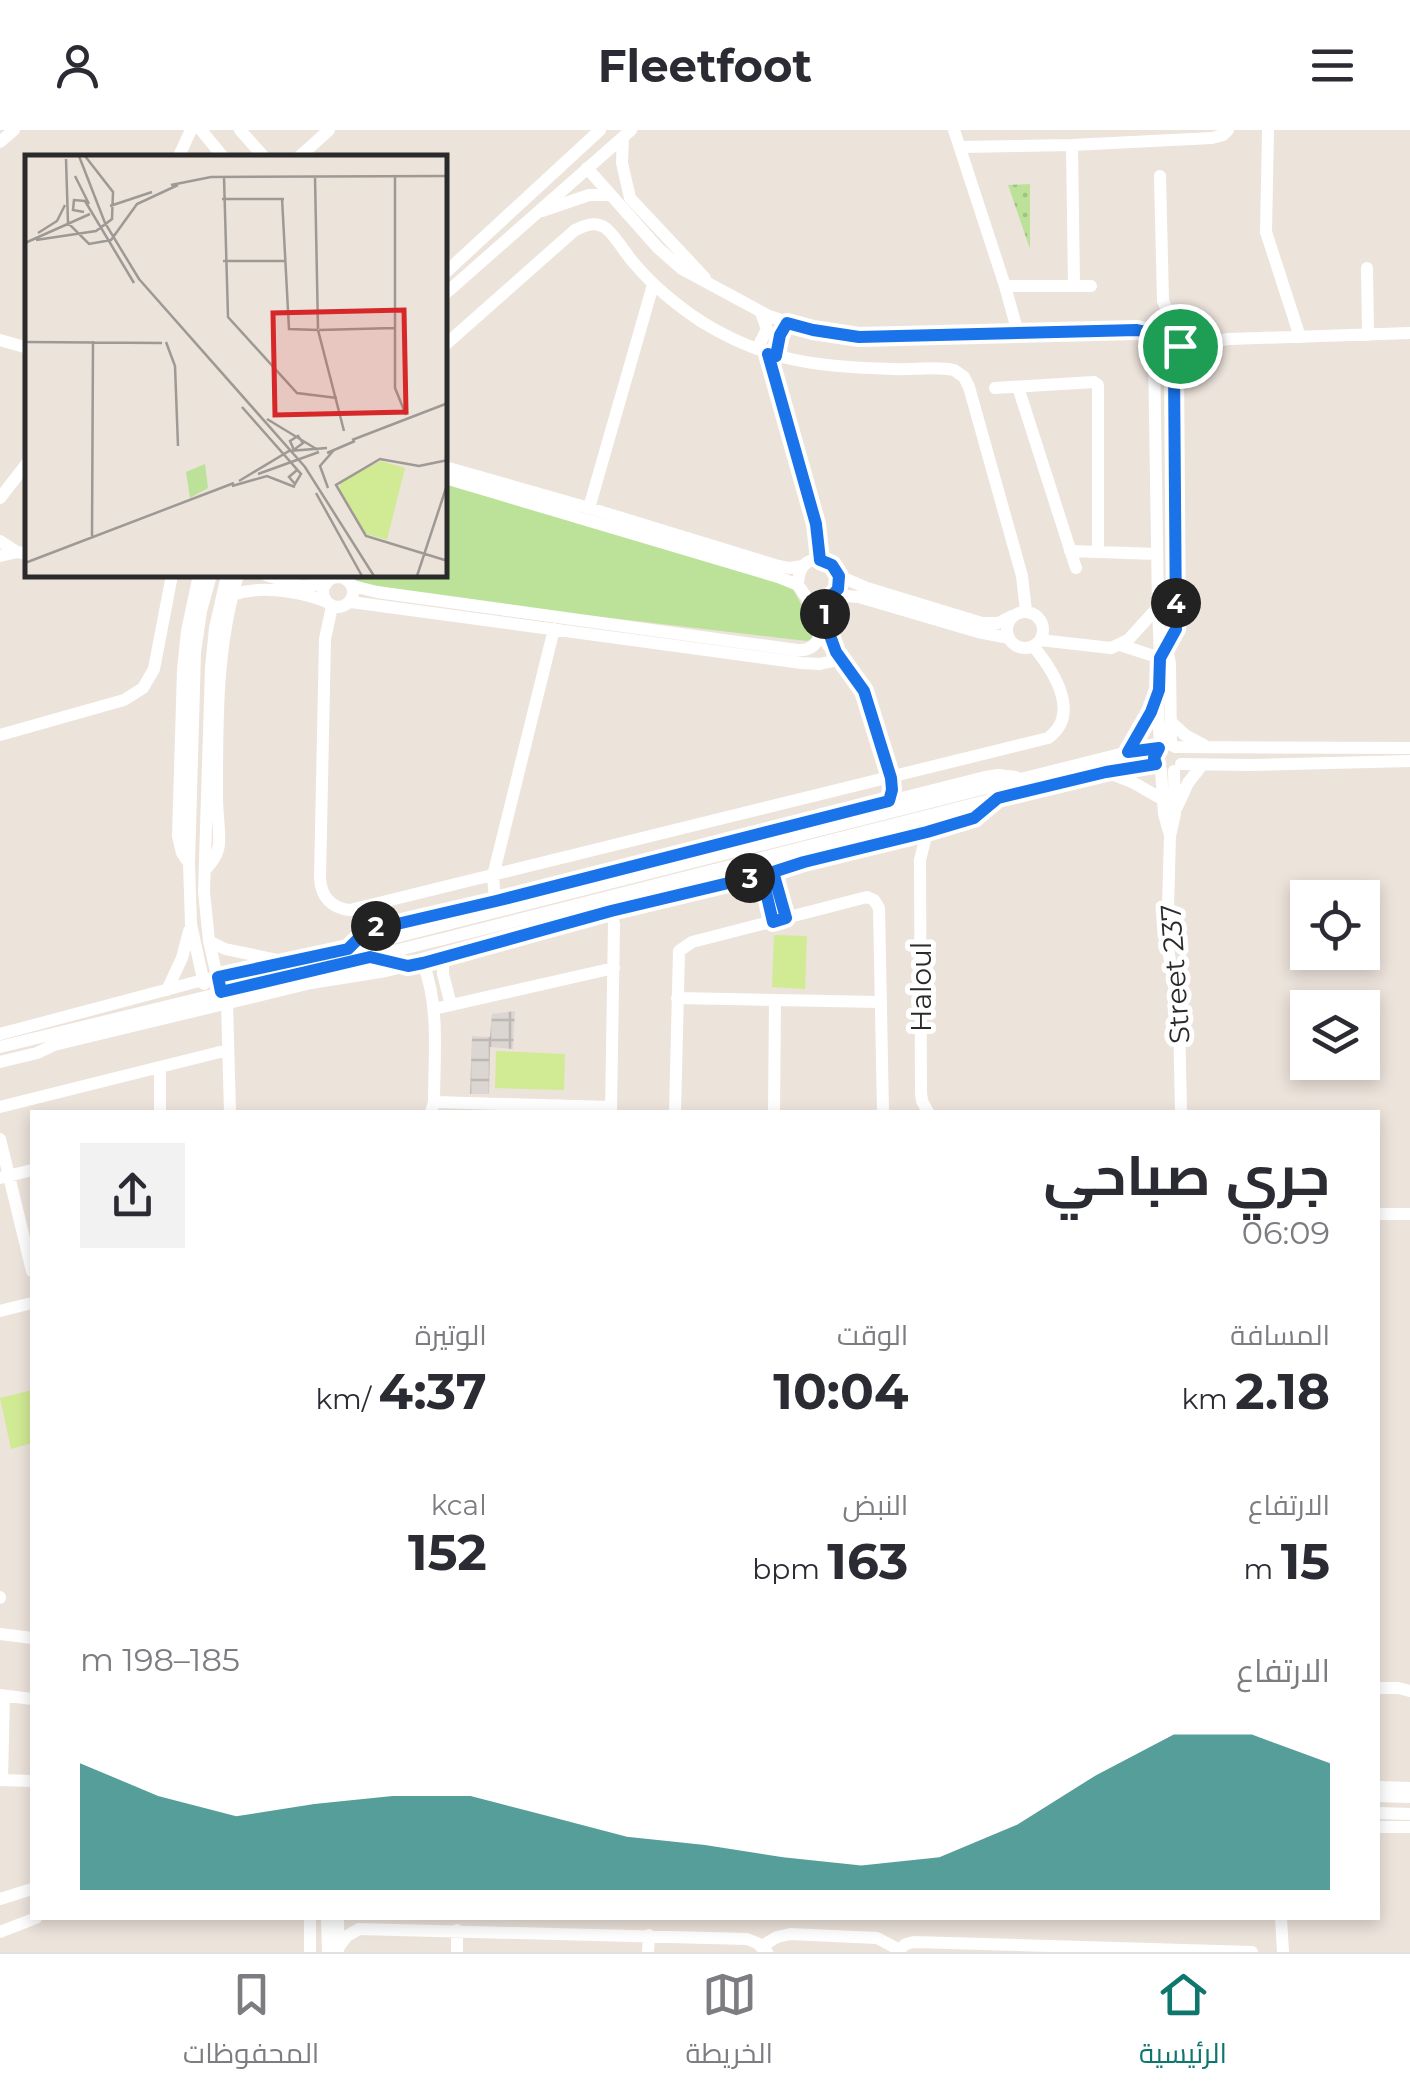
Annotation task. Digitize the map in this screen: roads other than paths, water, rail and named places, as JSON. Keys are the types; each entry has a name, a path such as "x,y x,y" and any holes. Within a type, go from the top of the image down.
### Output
{"street":[{"path":"0,142 14,130"},
{"path":"179,155 191,130"},
{"path":"201,130 222,155"},
{"path":"240,130 262,155"},
{"path":"301,155 329,130"},
{"path":"448,269 600,130"},
{"path":"954,130 1018,334"},
{"path":"960,147 1217,137 1228,130"},
{"path":"1268,130 1266,232 1300,338"},
{"path":"448,291 627,134"},
{"path":"627,134 622,163 630,198 708,282"},
{"path":"1072,145 1074,286"},
{"path":"587,168 665,256 728,295 787,323 859,337 1146,332 1154,353 1158,607 1164,652 1158,726 1167,747 1181,754 1168,767"},
{"path":"1160,176 1163,301 1178,340 1174,367 1176,624 1164,652"},
{"path":"535,214 589,195 612,195"},
{"path":"448,342 570,234 586,225 598,224 606,228 653,285 699,319 767,353 834,367 948,368 964,377 969,387 1020,567 1026,611"},
{"path":"1367,268 1368,336"},
{"path":"588,508 653,285"},
{"path":"1005,286 1090,286"},
{"path":"761,312 767,329 767,353 816,524 820,560"},
{"path":"767,353 787,323"},
{"path":"1148,336 1178,340 1410,334"},
{"path":"0,340 25,347"},
{"path":"996,388 1092,382 1098,385 1098,547"},
{"path":"1018,387 1076,568"},
{"path":"0,498 25,466"},
{"path":"448,468 775,565 789,568 820,560 832,565 839,576 867,588 982,623 998,623 1026,611 1036,614 1042,622 1043,631 1036,643"},
{"path":"448,479 798,585"},
{"path":"0,541 22,553"},
{"path":"1070,550 1157,548"},
{"path":"0,556 22,553"},
{"path":"803,566 799,572 800,591 816,602 832,597 859,597 1008,638 1019,647 1036,643 1103,648 1120,645 1164,652"},
{"path":"839,576 825,620 839,655 864,691 891,778 889,801"},
{"path":"0,734 124,700 143,688 154,669 171,578"},
{"path":"207,997 191,924 189,864 194,652 209,578"},
{"path":"226,578 211,668 205,908 224,998 230,1110"},
{"path":"205,870 219,845 220,660 237,578"},
{"path":"276,578 301,586 346,579 353,586 377,592 797,650 815,645 822,632"},
{"path":"330,579 323,592 329,604 320,878 323,894 334,906 350,910 1040,741 1061,726 1064,707 1052,672 1036,643"},
{"path":"189,864 179,845 178,828 183,670 197,582"},
{"path":"232,595 267,590 306,595 342,608 351,602 353,586"},
{"path":"810,600 822,632 839,655"},
{"path":"351,602 802,664 820,664 839,655"},
{"path":"1120,645 1158,607"},
{"path":"1008,638 1006,629 1012,616"},
{"path":"496,901 493,876 554,629"},
{"path":"1164,652 1170,664 1171,722 1167,747 1154,758 1168,767"},
{"path":"1128,752 1159,690"},
{"path":"1171,722 1211,748"},
{"path":"0,1034 88,1008 348,949 1128,752 1167,747 1410,748"},
{"path":"0,1062 370,957 1106,772 1202,765 1410,761"},
{"path":"1175,814 1188,782 1202,765"},
{"name":"Street 237","path":"1168,767 1162,799 1170,836"},
{"name":"Street 237","path":"1168,767 1175,814 1170,836 1167,942 1179,1017 1181,1110"},
{"path":"1106,772 1162,799"},
{"path":"348,949 377,926 496,901 991,776 1023,778"},
{"path":"891,778 911,796"},
{"path":"0,1047 207,997 224,998 423,963 611,911 927,832 974,818 998,798"},
{"name":"Haloul","path":"927,832 920,860 922,1100 927,1110"},
{"path":"896,840 908,845 920,860"},
{"path":"804,862 829,841"},
{"path":"697,874 741,880"},
{"path":"768,874 779,920"},
{"path":"675,1110 678,957 684,946 862,898 874,900 879,908 882,1110"},
{"path":"423,963 434,1009 432,1107 611,1110 611,911"},
{"path":"167,990 182,958 191,924"},
{"path":"471,950 491,927"},
{"path":"209,941 226,949 283,961"},
{"path":"370,957 408,966"},
{"path":"443,957 451,1005"},
{"path":"434,1009 614,968"},
{"path":"677,998 880,1002"},
{"path":"774,1110 775,1000"},
{"path":"17,1057 42,1036"},
{"path":"0,1107 228,1050"},
{"path":"160,1067 160,1110"},
{"path":"0,1139 4,1177 30,1264"},
{"path":"4,1177 30,1170"},
{"path":"1380,1214 1410,1214"},
{"path":"0,1311 30,1304"},
{"path":"0,1634 30,1638"},
{"path":"1380,1688 1410,1691"},
{"path":"30,1700 2,1695 1,1780 30,1781"},
{"path":"1380,1787 1408,1789"},
{"path":"1380,1796 1408,1789"},
{"path":"1380,1814 1410,1814"},
{"path":"1380,1827 1410,1827"},
{"path":"0,1900 30,1889"},
{"path":"0,1932 31,1920"},
{"path":"310,1920 310,1952"},
{"path":"327,1920 335,1951"},
{"path":"335,1951 342,1920"},
{"path":"345,1920 359,1929"},
{"path":"1281,1920 1283,1952"},
{"path":"335,1951 359,1929 747,1939 764,1949 784,1935 806,1935 877,1938 897,1950 914,1942 1014,1948 1252,1952"},
{"path":"457,1952 458,1930"},
{"path":"648,1952 649,1935"}]}
